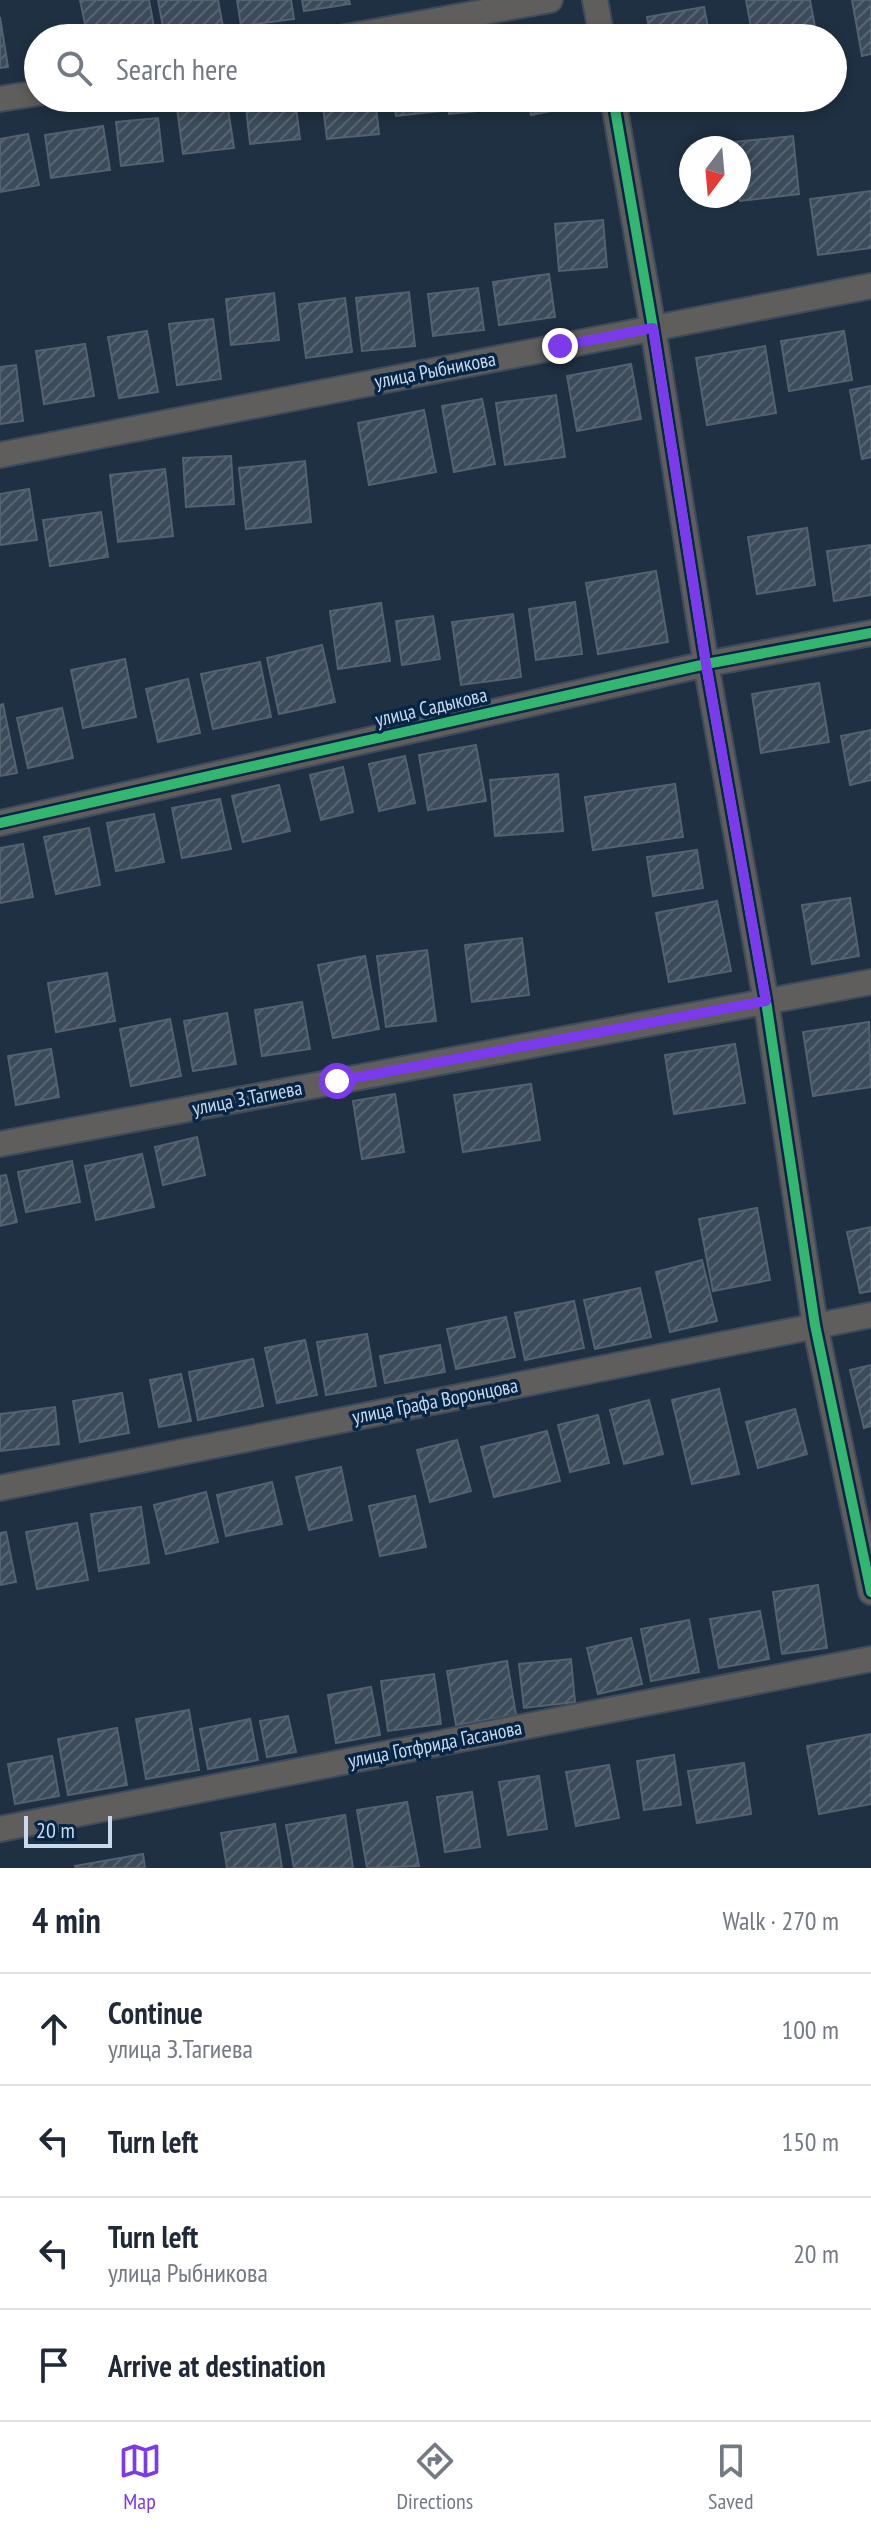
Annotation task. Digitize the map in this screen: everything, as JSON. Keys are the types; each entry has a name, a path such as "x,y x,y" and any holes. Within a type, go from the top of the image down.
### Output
{"street":[{"path":"417,24 550,0"},
{"path":"595,0 599,24"},
{"path":"0,99 24,95"},
{"path":"615,112 706,664 766,1001 815,1325 871,1592"},
{"name":"улица Рыбникова","path":"0,455 871,286"},
{"name":"улица Садыкова","path":"0,823 706,664 871,633"},
{"name":"улица З.Тагиева","path":"0,1144 871,982"},
{"name":"улица Графа Воронцова","path":"0,1488 871,1315"},
{"name":"улица Готфрида Гасанова","path":"0,1829 871,1659"}],"building":[{"path":"80,0 149,0 153,24 85,24"},
{"path":"158,0 218,0 222,24 162,24"},
{"path":"237,0 291,0 294,19 241,24"},
{"path":"302,0 349,0 350,4 304,11"},
{"path":"746,0 810,0 814,24 750,24"},
{"path":"852,0 871,0 871,54 862,56"},
{"path":"704,7 707,24 648,24 647,17"},
{"path":"0,17 8,67 0,68"},
{"path":"178,112 229,112 234,148 183,154"},
{"path":"247,112 297,112 300,139 250,144"},
{"path":"324,112 377,112 379,134 327,139"},
{"path":"395,112 431,112 396,116"},
{"path":"158,118 163,161 121,166 116,122"},
{"path":"103,126 110,170 51,178 45,135"},
{"path":"28,134 39,185 0,192 0,139"},
{"path":"793,136 799,194 751,200 751,140"},
{"path":"871,191 871,248 818,255 810,199"},
{"path":"603,220 607,267 559,271 555,224"},
{"path":"549,274 555,317 499,325 493,282"},
{"path":"478,288 484,330 433,336 428,294"},
{"path":"409,292 415,346 362,351 356,298"},
{"path":"274,293 279,340 231,345 226,299"},
{"path":"345,298 352,352 306,358 299,304"},
{"path":"213,319 221,379 177,385 169,324"},
{"path":"147,331 158,392 119,398 108,337"},
{"path":"844,331 852,380 789,391 781,341"},
{"path":"85,344 94,396 44,404 36,351"},
{"path":"765,346 776,413 707,425 696,358"},
{"path":"631,364 641,419 577,431 567,376"},
{"path":"16,365 23,421 0,424 0,367"},
{"path":"871,386 871,457 862,459 850,390"},
{"path":"556,395 565,457 505,465 496,403"},
{"path":"482,399 495,464 454,472 442,406"},
{"path":"424,410 436,472 369,485 358,423"},
{"path":"231,456 234,504 186,507 183,458"},
{"path":"305,461 311,522 246,529 239,468"},
{"path":"165,469 173,536 118,542 110,475"},
{"path":"29,489 37,540 0,545 0,494"},
{"path":"101,512 108,557 50,566 43,520"},
{"path":"807,528 815,585 757,594 748,537"},
{"path":"871,545 871,595 834,601 827,551"},
{"path":"656,571 668,642 598,654 586,583"},
{"path":"575,602 582,654 536,660 529,609"},
{"path":"381,603 390,661 338,669 330,611"},
{"path":"513,614 521,677 461,685 452,622"},
{"path":"433,616 440,659 402,665 396,621"},
{"path":"322,645 335,702 279,714 267,658"},
{"path":"125,659 136,717 83,728 71,670"},
{"path":"260,662 271,717 213,729 201,674"},
{"path":"188,679 200,733 158,742 146,689"},
{"path":"819,683 829,742 761,753 752,694"},
{"path":"3,704 17,773 0,776 0,705"},
{"path":"62,708 73,758 28,768 17,718"},
{"path":"871,730 871,780 850,785 841,736"},
{"path":"476,745 486,801 428,810 419,755"},
{"path":"405,756 415,803 379,811 369,764"},
{"path":"343,767 353,812 321,820 310,775"},
{"path":"558,774 563,831 495,836 490,780"},
{"path":"675,784 683,837 593,850 585,797"},
{"path":"279,785 290,831 243,842 232,796"},
{"path":"220,799 231,849 182,858 172,808"},
{"path":"154,814 164,862 116,871 107,823"},
{"path":"89,828 100,885 56,894 44,837"},
{"path":"23,844 33,897 0,903 0,848"},
{"path":"697,850 703,888 653,896 647,857"},
{"path":"850,898 859,956 812,964 802,905"},
{"path":"717,901 731,971 669,982 656,913"},
{"path":"522,938 529,995 472,1002 465,945"},
{"path":"427,950 436,1021 386,1027 377,956"},
{"path":"365,956 379,1029 333,1038 318,965"},
{"path":"107,973 115,1021 56,1032 48,983"},
{"path":"302,1002 310,1049 262,1056 255,1010"},
{"path":"227,1013 236,1064 193,1071 184,1021"},
{"path":"170,1019 181,1076 131,1086 120,1029"},
{"path":"869,1022 871,1087 813,1096 803,1032"},
{"path":"735,1044 745,1103 674,1114 665,1055"},
{"path":"51,1049 59,1097 16,1105 8,1056"},
{"path":"531,1084 540,1140 463,1152 454,1095"},
{"path":"395,1094 404,1152 362,1159 353,1101"},
{"path":"197,1137 205,1175 163,1185 155,1147"},
{"path":"142,1154 154,1207 96,1220 85,1166"},
{"path":"72,1161 80,1202 26,1212 18,1172"},
{"path":"6,1175 17,1222 0,1226 0,1176"},
{"path":"757,1208 770,1280 713,1291 699,1219"},
{"path":"871,1227 871,1291 860,1293 847,1232"},
{"path":"702,1260 717,1321 670,1332 656,1272"},
{"path":"640,1288 651,1337 595,1349 584,1300"},
{"path":"574,1301 584,1348 525,1360 515,1313"},
{"path":"506,1317 515,1357 456,1369 447,1329"},
{"path":"367,1334 376,1386 326,1395 317,1342"},
{"path":"305,1340 317,1395 277,1403 265,1348"},
{"path":"440,1345 445,1372 385,1383 380,1356"},
{"path":"253,1359 263,1406 198,1420 189,1372"},
{"path":"871,1365 871,1426 864,1428 850,1370"},
{"path":"181,1374 191,1421 159,1427 150,1380"},
{"path":"719,1389 739,1474 692,1484 672,1400"},
{"path":"122,1393 129,1433 80,1442 73,1401"},
{"path":"649,1400 663,1454 624,1464 610,1410"},
{"path":"55,1407 59,1444 0,1451 0,1414"},
{"path":"795,1409 807,1454 758,1468 746,1422"},
{"path":"598,1415 609,1463 570,1472 558,1425"},
{"path":"547,1431 560,1481 494,1497 481,1447"},
{"path":"457,1440 471,1491 430,1502 417,1450"},
{"path":"341,1467 352,1520 309,1530 296,1477"},
{"path":"272,1482 282,1524 226,1536 217,1495"},
{"path":"206,1492 218,1542 166,1554 154,1505"},
{"path":"415,1496 426,1547 380,1556 369,1506"},
{"path":"141,1507 149,1563 99,1571 91,1514"},
{"path":"77,1523 88,1580 37,1589 26,1532"},
{"path":"6,1532 16,1582 0,1585 0,1533"},
{"path":"818,1585 827,1648 782,1654 773,1592"},
{"path":"760,1611 769,1659 719,1668 710,1619"},
{"path":"689,1620 699,1672 651,1681 641,1629"},
{"path":"631,1638 642,1684 598,1694 587,1648"},
{"path":"571,1659 575,1702 524,1708 519,1664"},
{"path":"507,1661 516,1715 456,1725 447,1671"},
{"path":"434,1674 441,1724 388,1731 381,1681"},
{"path":"371,1687 380,1735 336,1743 328,1695"},
{"path":"189,1710 199,1770 146,1779 136,1719"},
{"path":"288,1716 296,1752 267,1757 260,1721"},
{"path":"250,1719 258,1760 208,1769 200,1729"},
{"path":"117,1728 127,1785 68,1795 58,1739"},
{"path":"871,1734 871,1804 819,1814 807,1746"},
{"path":"674,1755 681,1805 644,1810 637,1761"},
{"path":"52,1756 59,1796 15,1804 8,1764"},
{"path":"744,1763 751,1814 697,1823 688,1771"},
{"path":"609,1765 619,1818 576,1826 566,1772"},
{"path":"539,1776 547,1829 508,1835 499,1782"},
{"path":"472,1792 480,1847 445,1852 437,1797"},
{"path":"407,1802 419,1866 367,1868 357,1810"},
{"path":"345,1815 353,1868 294,1868 286,1825"},
{"path":"275,1824 282,1868 227,1868 221,1833"},
{"path":"143,1854 145,1868 75,1866"}],"cycle path":[{"path":"615,112 706,664 766,1001 815,1325 871,1592"},
{"path":"0,823 706,664 871,633"}],"route":[{"path":"337,1081 766,1001 706,664 653,328 560,346"}]}
